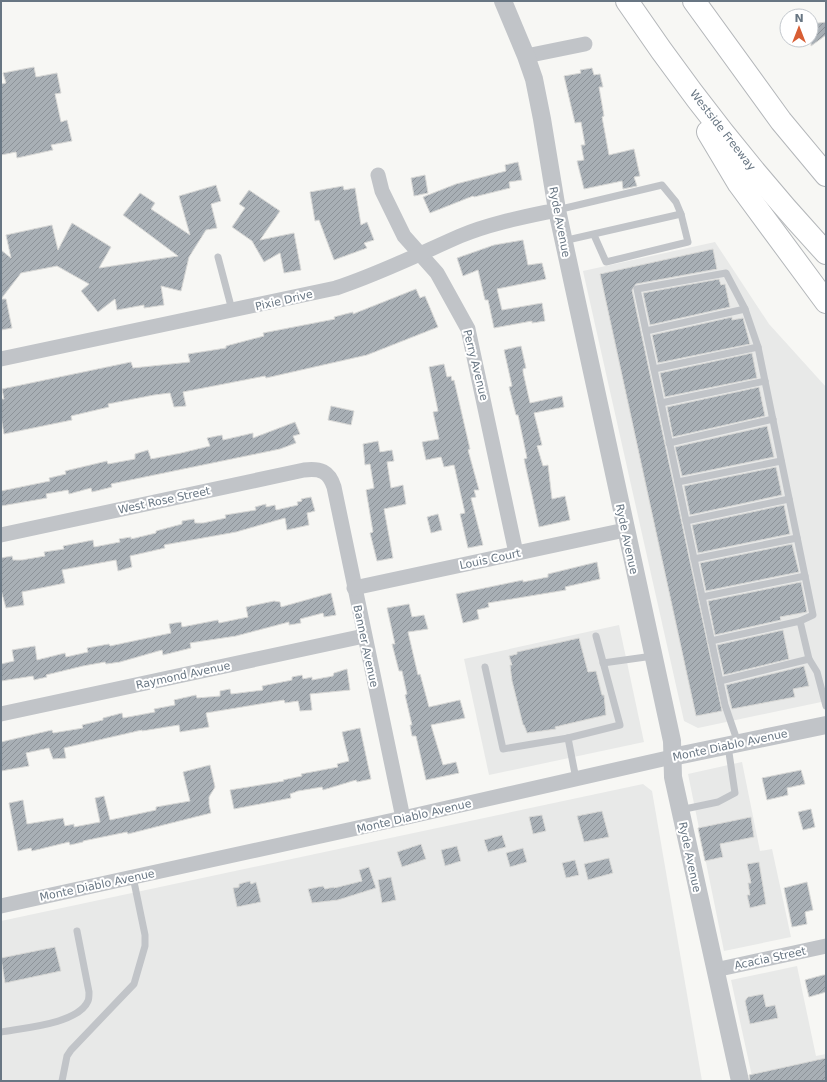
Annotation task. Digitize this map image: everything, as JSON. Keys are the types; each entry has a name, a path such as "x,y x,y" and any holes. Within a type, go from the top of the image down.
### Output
{"highway":[{"name":"Westside Freeway","path":"627,1 655,43 730,142 826,253"},
{"path":"694,1 781,121 826,175"},
{"path":"655,43 739,184 826,302"},
{"path":"807,152 826,168"}],"street":[{"name":"Ryde Avenue","path":"503,1 534,79 542,119 556,210 672,742 673,777 714,970 740,1081"},
{"path":"526,56 585,44"},
{"name":"Perry Avenue","path":"378,175 382,191 404,236 421,253 437,273 468,329 474,349 516,553"},
{"name":"Pixie Drive","path":"1,359 232,311 342,286 486,227 505,221 556,210"},
{"name":"West Rose Street","path":"1,535 304,470 315,469 327,474"},
{"name":"Banner Avenue","path":"327,474 330,477 334,487 364,636 404,818"},
{"name":"Louis Court","path":"354,588 625,530"},
{"name":"Raymond Avenue","path":"1,714 364,636"},
{"name":"Monte Diablo Avenue","path":"1,906 404,818 672,757 826,725"},
{"name":"Acacia Street","path":"714,970 826,946"}],"lane":[{"path":"556,210 662,185 676,202 681,214 688,242 606,262 594,235"},
{"path":"563,241 681,214"},
{"path":"218,257 232,311"},
{"path":"680,810 718,802 735,793 733,745 720,681 711,641 637,290 726,273 745,309 758,347 812,615 800,621 711,641"},
{"path":"646,331 745,309"},
{"path":"654,369 758,347"},
{"path":"661,403 765,381"},
{"path":"669,443 773,420"},
{"path":"678,482 781,461"},
{"path":"686,521 789,499"},
{"path":"694,559 797,538"},
{"path":"702,596 805,576"},
{"path":"800,621 809,659 817,672 826,706"},
{"path":"485,667 503,749 568,738 620,725 596,636"},
{"path":"603,663 653,656"},
{"path":"720,681 809,659"},
{"path":"568,738 576,779"},
{"path":"62,1081 67,1056 71,1050 134,984 145,946 145,935 133,877"},
{"path":"1,1032 65,1020 80,1010 88,1001 89,992 77,931"}],"shaded area":[{"path":"715,242 769,324 826,387 826,701 698,728 684,721 583,271"},
{"path":"619,625 644,742 489,775 464,659"},
{"path":"742,762 760,851 772,849 791,937 724,951 688,774"},
{"path":"643,784 652,791 702,1081 1,1081 1,921"},
{"path":"797,966 816,1056 826,1054 826,1081 753,1081 731,980"}],"building":[{"path":"826,22 826,35 819,40 819,23"},
{"path":"34,67 36,77 57,73 61,93 55,94 61,122 67,120 72,141 51,145 53,150 17,158 16,152 1,155 1,84 6,83 3,73"},
{"path":"592,68 594,75 600,74 603,87 599,87 604,116 602,117 609,155 634,149 640,176 634,177 637,186 623,189 622,181 584,189 577,161 584,160 581,145 585,145 581,122 575,123 564,76 581,73 580,70"},
{"path":"518,162 522,180 509,182 510,188 473,196 430,213 423,197 456,184 506,171 505,165"},
{"path":"425,175 428,193 414,196 411,178"},
{"path":"216,185 221,201 211,204 217,228 206,230 189,257 181,291 161,286 164,305 144,308 144,305 117,310 115,299 98,312 81,291 89,284 57,266 21,273 1,299 1,250 11,258 6,235 52,225 58,250 72,223 111,247 99,268 178,256 123,215 140,193 155,203 151,209 190,235 179,196"},
{"path":"343,186 344,190 355,188 361,225 367,222 374,240 364,243 367,248 334,260 319,220 315,221 310,192"},
{"path":"249,190 280,211 260,240 294,233 301,270 284,273 280,253 264,262 252,241 232,227 245,208 239,204"},
{"path":"523,240 528,265 542,263 546,279 497,289 502,310 542,303 545,321 532,323 532,321 494,328 488,300 485,300 478,270 463,276 457,258 494,245"},
{"path":"713,249 717,269 636,284 632,290 722,711 696,716 600,274"},
{"path":"719,279 721,285 725,284 730,307 650,325 643,293"},
{"path":"416,289 420,298 425,296 438,327 367,355 266,378 265,376 183,392 186,406 174,407 170,393 154,395 108,404 109,407 71,416 72,420 4,434 1,417 1,399 4,399 2,389 131,362 133,368 190,362 188,354 226,348 226,346 264,336 263,333 335,319 334,317 353,312 353,314"},
{"path":"1,299 6,299 12,328 1,330"},
{"path":"732,317 732,320 743,318 750,344 658,363 652,335"},
{"path":"521,346 526,368 523,369 523,372 530,403 562,396 564,407 534,413 542,445 537,446 543,466 548,465 552,499 565,496 570,520 539,527 524,459 527,458 518,415 516,415 509,387 512,386 504,350"},
{"path":"752,353 757,378 665,397 660,373"},
{"path":"444,364 447,377 451,376 452,381 454,380 470,449 468,450 479,490 474,490 476,497 471,498 483,545 468,548 460,514 465,513 454,465 444,467 441,457 426,460 422,442 439,439 433,412 438,411 429,367"},
{"path":"759,387 765,416 673,437 667,407"},
{"path":"331,406 354,411 351,425 328,420"},
{"path":"295,422 300,434 293,436 296,443 280,449 111,484 112,487 92,492 91,488 69,494 68,490 46,494 47,498 1,506 1,491 50,481 49,478 66,474 65,471 107,461 108,464 135,459 135,454 148,450 151,459 181,453 210,446 207,438 222,435 223,440 253,433 253,438"},
{"path":"767,426 774,457 682,476 675,447"},
{"path":"378,441 380,452 392,450 394,461 387,462 391,488 403,485 406,504 384,509 393,558 377,561 370,533 373,532 366,490 374,488 370,464 365,465 363,444"},
{"path":"776,467 782,495 690,515 684,486"},
{"path":"311,497 315,511 307,513 309,525 287,530 285,518 236,532 164,545 165,548 130,556 132,567 118,571 116,560 62,570 65,583 22,592 24,605 6,608 1,590 1,558 12,556 13,560 22,560 45,556 44,552 64,549 63,546 93,540 94,547 120,542 119,539 131,537 131,539 156,533 156,531 182,524 182,521 194,519 195,523 203,523 226,518 225,515 256,510 255,507 266,504 266,507 275,505 276,510 298,505 297,502 302,501 301,499"},
{"path":"784,505 790,534 698,553 692,525"},
{"path":"438,514 442,530 431,533 427,517"},
{"path":"792,544 799,572 706,591 700,563"},
{"path":"597,562 600,579 565,587 566,590 488,603 489,607 477,610 479,619 463,623 456,594 523,580 523,582 548,577 548,574"},
{"path":"801,582 807,612 780,617 781,620 715,635 708,601"},
{"path":"331,593 336,615 324,617 323,613 300,619 301,623 289,625 289,622 236,636 190,643 191,648 163,655 162,650 120,662 106,664 105,662 83,666 46,675 47,677 34,680 33,676 1,681 1,664 14,661 12,650 35,646 37,660 65,653 66,657 88,652 87,648 109,644 110,646 171,633 169,624 181,622 182,627 218,620 219,623 248,617 246,607 274,601 280,602 281,607"},
{"path":"409,604 412,617 424,615 428,629 408,632 418,675 420,674 429,707 460,700 465,718 431,725 443,765 456,762 459,773 426,780 416,736 412,736 410,725 412,725 405,695 407,694 402,671 399,671 392,644 395,644 387,608"},
{"path":"783,630 789,659 724,675 717,645"},
{"path":"579,638 588,672 596,671 602,695 604,695 606,715 555,727 556,729 527,733 523,725 512,681 510,665 512,665 509,656 517,654 517,652"},
{"path":"804,666 809,686 793,689 795,697 732,709 726,685"},
{"path":"347,669 350,690 310,694 312,710 300,711 298,701 285,703 284,700 206,713 209,727 180,732 179,725 142,730 64,748 66,758 53,759 49,748 26,753 29,766 1,771 1,742 52,730 53,733 83,728 82,725 103,720 103,718 122,713 123,718 155,712 154,709 175,705 174,700 196,695 197,698 220,696 220,691 230,689 231,694 263,690 262,686 292,680 292,677 302,675 303,679 312,677 312,680 333,676 334,673"},
{"path":"360,728 371,779 357,782 356,780 323,790 322,787 298,791 290,794 291,798 234,809 230,790 284,781 283,780 302,776 301,774 338,767 337,764 349,761 342,732"},
{"path":"210,765 215,787 209,797 211,813 128,834 127,832 70,845 69,842 32,851 31,848 18,851 9,803 23,800 27,824 63,818 65,826 74,824 74,827 100,822 95,798 104,796 110,820 156,810 156,807 190,801 183,772"},
{"path":"801,770 805,784 787,788 788,795 767,800 762,778"},
{"path":"811,809 815,827 803,830 798,812"},
{"path":"602,811 609,837 584,842 577,816"},
{"path":"542,815 546,831 533,834 529,817"},
{"path":"751,817 754,837 720,844 723,857 705,861 698,828"},
{"path":"502,835 506,847 488,852 484,840"},
{"path":"421,844 426,859 402,867 397,852"},
{"path":"457,846 461,861 445,866 441,850"},
{"path":"523,848 527,862 510,867 506,853"},
{"path":"609,858 613,873 588,880 584,864"},
{"path":"575,860 579,875 566,878 562,863"},
{"path":"759,862 766,904 750,908 747,895 750,895 748,883 751,883 747,864"},
{"path":"369,867 376,888 338,900 312,903 308,889 323,886 325,889 334,888 362,881 359,870"},
{"path":"391,877 396,900 382,903 378,880"},
{"path":"250,881 251,884 256,882 261,902 237,907 233,888 239,887 239,884"},
{"path":"807,882 813,910 805,912 807,924 792,927 784,888"},
{"path":"55,947 61,971 5,983 1,958"},
{"path":"826,975 826,992 809,997 805,980"},
{"path":"763,994 766,1007 775,1005 778,1018 750,1024 745,1001 748,997"},
{"path":"826,1058 826,1081 750,1081 749,1075"}]}
